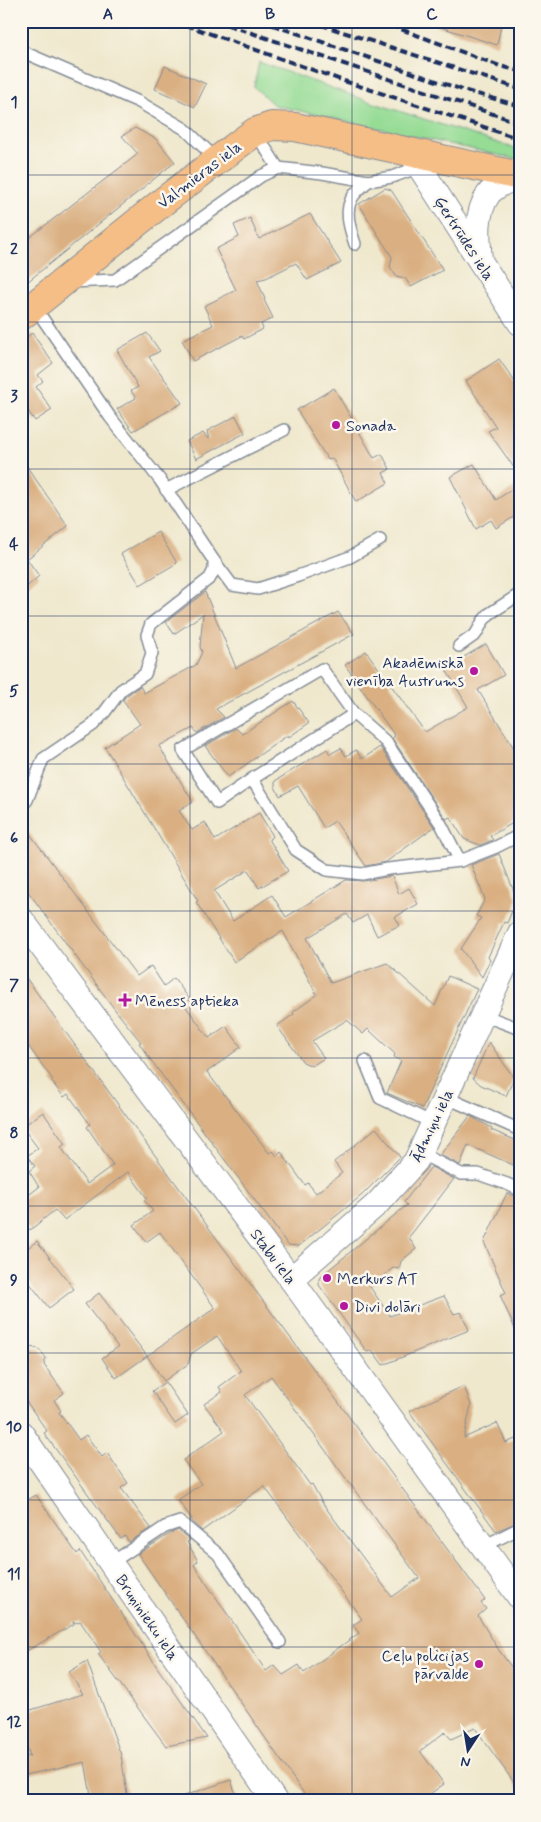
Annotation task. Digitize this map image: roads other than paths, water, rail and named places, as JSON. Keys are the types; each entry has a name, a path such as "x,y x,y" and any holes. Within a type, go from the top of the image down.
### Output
{"main road":[{"name":"Valmieras iela","path":"28,311 216,160 254,132 272,126 295,127 414,159 518,176"}],"street":[{"name":"Ģertrūdes iela","path":"414,159 520,323"},
{"path":"480,262 478,232 480,212 488,194 518,176"},
{"name":"Stabu iela","path":"21,919 291,1279 520,1598"},
{"name":"Ādmiņu iela","path":"291,1279 377,1204 416,1161 520,933"},
{"name":"Bruņinieku iela","path":"21,1433 275,1801"}],"lane":[{"path":"21,51 138,102 185,129 216,160"},
{"path":"254,132 278,168"},
{"path":"63,283 114,280 261,176 278,168 368,181 392,177 414,159"},
{"path":"355,244 349,227 348,214 350,203 353,196 368,181"},
{"path":"28,311 166,490 232,585 258,589 350,557 380,540"},
{"path":"166,490 284,430"},
{"path":"21,808 27,800 43,759 93,725 104,714 120,690 145,674 152,653 147,635 151,624 210,578 214,570 214,561"},
{"path":"459,646 476,634 482,621 489,614 520,594"},
{"path":"354,714 217,803 183,750 322,669 354,714 386,742 441,824 460,861"},
{"path":"252,779 296,850 328,870 362,874 388,869 460,861 520,835"},
{"path":"483,1015 520,1029"},
{"path":"365,1061 380,1098 433,1123"},
{"path":"445,1097 520,1130"},
{"path":"420,1153 461,1174 478,1174 520,1190"},
{"path":"111,1563 165,1527 180,1522 218,1554 280,1642"},
{"path":"482,1547 520,1528"}],"railway":[{"path":"174,21 344,81 520,139"},
{"path":"216,21 520,123"},
{"path":"261,21 463,90 520,106"},
{"path":"309,21 520,89"},
{"path":"379,21 500,66 520,71"}],"place":[{"name":"Sonada","path":"336,425"},
{"name":"Akadēmiskā vienība Austrums","path":"474,671"},
{"name":"Mēness aptieka","path":"125,1000"},
{"name":"Merkurs AT","path":"327,1278"},
{"name":"Divi dolāri","path":"344,1306"},
{"name":"Ceļu policijas pārvalde","path":"479,1664"}]}
